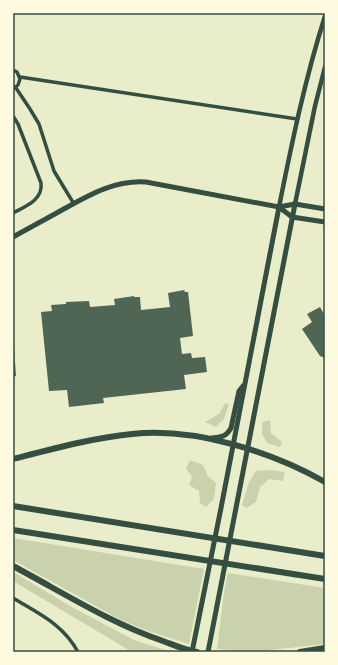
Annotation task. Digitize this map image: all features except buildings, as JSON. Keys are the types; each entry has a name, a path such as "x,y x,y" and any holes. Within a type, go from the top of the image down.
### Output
{"highway":[{"path":"13,459 94,440 134,434 169,434 204,438 247,449 292,465 325,482"},
{"path":"13,506 325,556"},
{"path":"13,530 325,579"},
{"path":"13,566 124,626 152,638 194,652"},
{"path":"300,652 325,648"}],"main road":[{"path":"13,237 106,187 125,182 138,181 157,184 279,207 294,204 325,209"},
{"path":"208,652 294,204"},
{"path":"279,207 292,217 325,222"},
{"path":"194,652 205,586 279,207"},
{"path":"204,438 221,437 228,433 239,391 245,383"}],"street":[{"path":"279,207 297,119 309,70 325,16"},
{"path":"294,204 325,67"},
{"path":"13,70 17,72 20,77 20,82 14,88 39,124 54,171 74,204"},
{"path":"20,77 297,119"},
{"path":"13,116 18,124 41,183 42,190 39,197 13,213"},
{"path":"13,598 55,623 68,635 78,652"}],"green space":[{"path":"225,403 229,404 224,419 216,427 205,422 219,414"},
{"path":"270,420 271,433 282,442 280,447 267,443 262,434 262,422"},
{"path":"190,460 203,465 208,476 216,483 214,499 206,507 200,503 199,491 189,485 192,477 186,468"},
{"path":"269,470 285,472 283,481 269,479 260,487 256,502 246,508 242,505 249,482 256,471"},
{"path":"13,538 204,569 189,644 148,631 121,620 13,560"},
{"path":"13,572 72,607 134,640 171,652 132,652 13,581"},
{"path":"228,573 325,588 325,644 252,652 217,649 224,592"}]}
